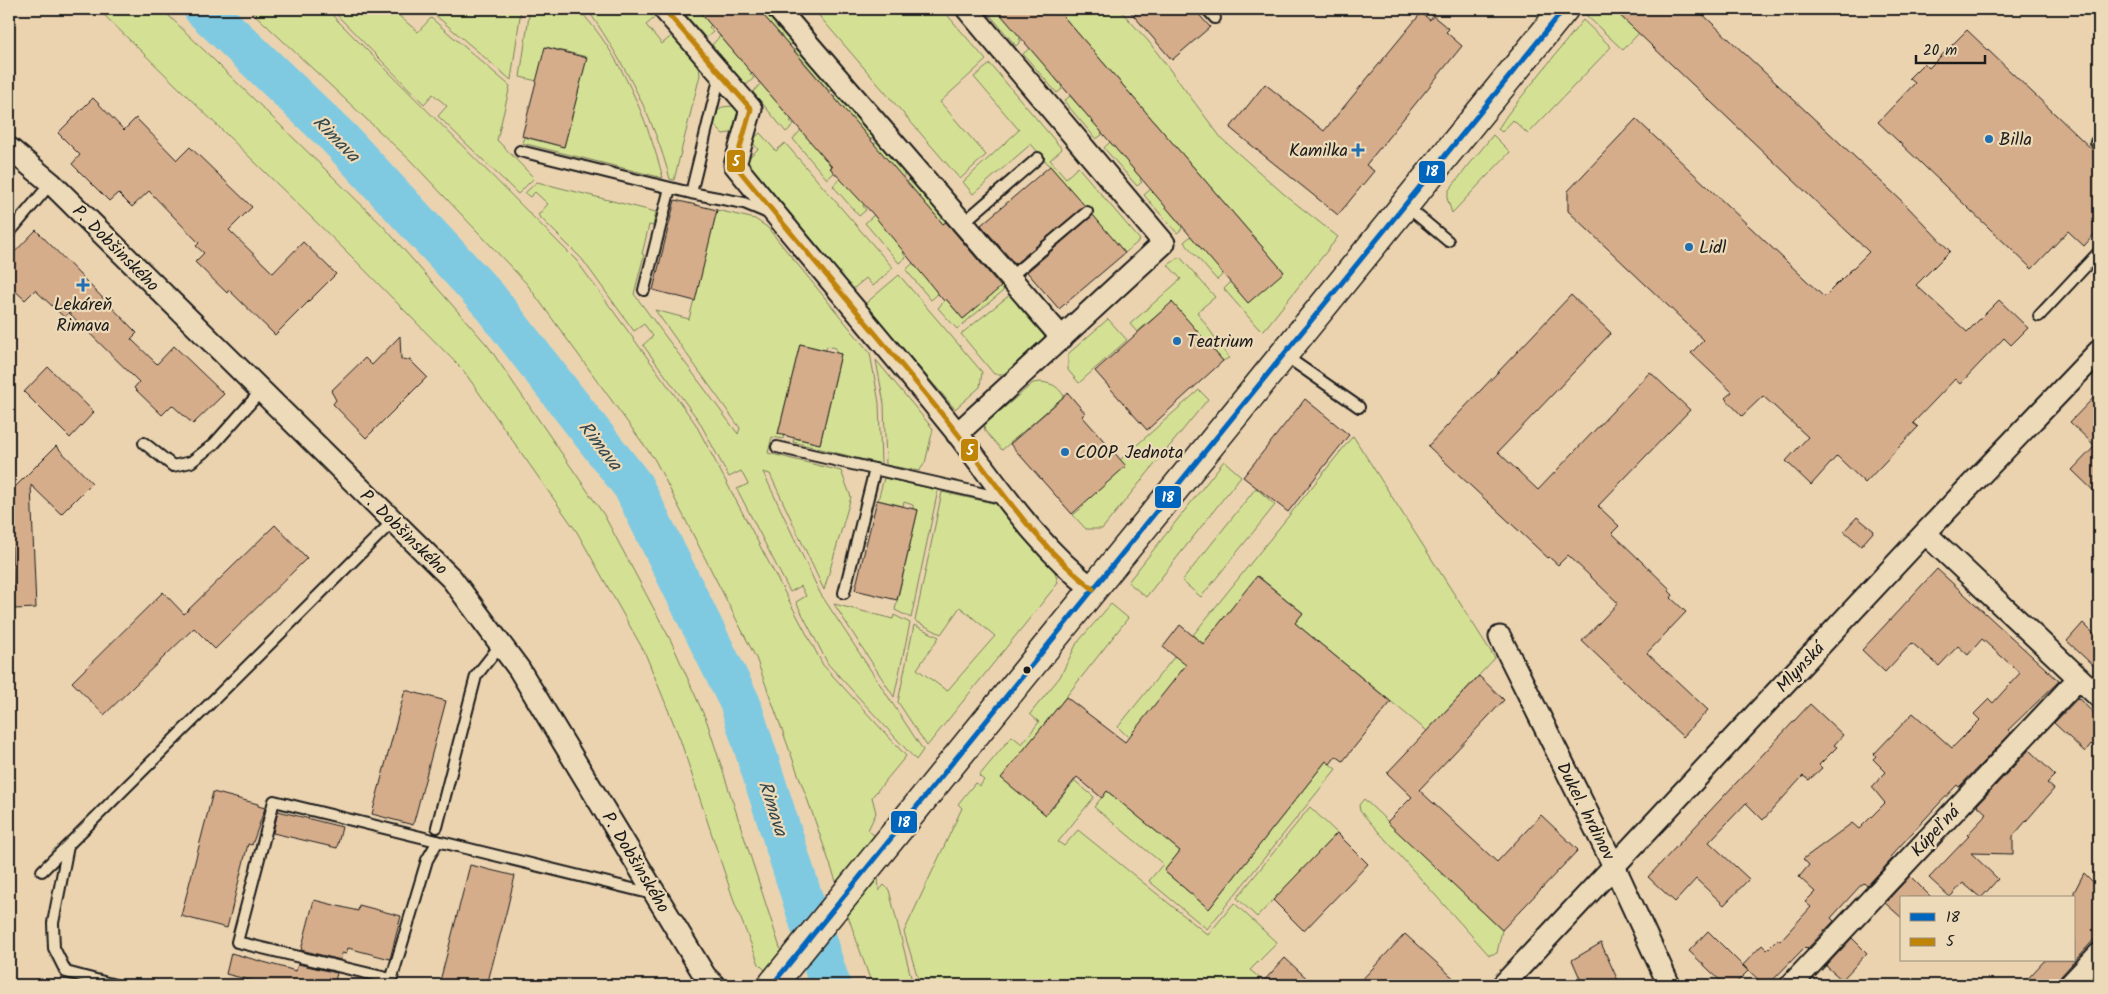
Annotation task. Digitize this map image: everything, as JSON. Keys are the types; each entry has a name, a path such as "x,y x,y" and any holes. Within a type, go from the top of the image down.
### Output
{"street":[{"path":"664,9 751,109 735,165 957,434 1006,499 1071,573 1093,589"},
{"path":"778,9 1062,338"},
{"path":"957,434 1164,243 967,9"},
{"path":"772,985 1564,9"},
{"name":"P. Dobšinského","path":"9,148 51,183 452,579 502,643 705,976 714,985"},
{"name":"Mlynská","path":"1503,985 1925,533 2099,351"},
{"path":"1925,533 2099,697"},
{"name":"Dukel. hrdinov","path":"1500,637 1614,866 1669,985"},
{"name":"Kúpeľná","path":"1791,985 2079,678"},
{"path":"2070,985 2099,954"}],"lane":[{"path":"1207,9 1215,18"},
{"path":"691,192 720,75"},
{"path":"520,151 670,188 744,203 776,217"},
{"path":"963,223 1038,158"},
{"path":"9,233 51,183"},
{"path":"644,290 670,188"},
{"path":"1404,204 1448,241"},
{"path":"1010,278 1086,212"},
{"path":"2039,316 2099,252"},
{"path":"1284,354 1359,407"},
{"path":"144,443 173,466 191,462 214,444 261,391"},
{"path":"777,447 1006,499"},
{"path":"844,593 875,469"},
{"path":"42,871 393,521"},
{"path":"437,827 476,676 502,643"},
{"path":"438,841 427,860 390,982 237,942 274,801 438,841 656,895"},
{"path":"68,846 53,923 54,948 66,972 114,985"}],"green space":[{"path":"98,9 162,9 384,227 488,346 604,515 671,641 707,722 792,985 770,985 765,970 759,964 735,904 680,739 645,653 577,532 463,370 351,256"},
{"path":"249,9 326,9 576,260 695,423 823,665 906,756 872,797 876,813 868,830 875,836 879,891 884,885 889,890 913,985 872,985 756,658 655,460 527,284 410,160"},
{"path":"331,9 391,9 418,32 431,18 510,86 497,140 534,178 518,194 438,116 447,106 433,94 424,104"},
{"path":"464,9 521,9 511,80 434,14"},
{"path":"530,9 578,9 593,26 631,88 657,156 663,178 522,143 524,137 564,147 587,57 546,47 537,81 520,77"},
{"path":"594,9 655,9 659,14 646,25 662,44 675,33 699,66 700,75 674,180 670,179 656,135 637,93 615,52 590,13"},
{"path":"681,9 697,9 711,25 709,27 713,32 706,38"},
{"path":"758,9 766,9 794,42 790,46"},
{"path":"942,9 986,60 940,102 986,155 960,179 814,10"},
{"path":"985,9 996,9 1021,37 1019,39 1021,41 1016,46"},
{"path":"1057,9 1119,9 1149,42 1222,139 1285,195 1338,237 1264,330 1259,329 1224,289 1231,282 1284,272"},
{"path":"1593,9 1613,9 1639,33 1623,50 1587,16"},
{"path":"1583,20 1611,47 1528,134 1513,120 1502,132 1498,129 1507,115"},
{"path":"720,36 752,73 750,74 754,78 746,85 712,45"},
{"path":"798,47 834,89 830,92 794,50"},
{"path":"1030,48 1061,85 1062,89 1057,93 1023,54"},
{"path":"990,64 1062,149 1050,160 1066,178 1078,167 1140,240 1125,253 1031,144 973,194 963,182 1019,130 974,77"},
{"path":"761,83 792,120 790,121 794,125 786,132 753,92"},
{"path":"838,93 875,136 870,140 834,97"},
{"path":"1070,96 1101,131 1102,135 1096,139 1064,101"},
{"path":"733,106 743,115 737,132 723,134 714,125 715,113 722,107"},
{"path":"801,130 832,167 830,168 834,173 827,179 793,139"},
{"path":"760,133 776,151 785,143 893,268 873,286 866,278 853,289 745,161 758,149 751,141"},
{"path":"1493,135 1510,152 1452,213 1447,198 1449,190"},
{"path":"879,140 907,173 902,177 874,144"},
{"path":"1110,142 1141,178 1142,182 1137,186 1104,148"},
{"path":"841,177 864,204 863,206 866,210 859,216 833,186"},
{"path":"911,178 947,221 943,224 907,182"},
{"path":"537,182 656,212 653,226 649,225 634,294 738,434 740,428 655,310 689,319 717,210 755,219 767,227 870,353 879,403 881,464 793,442 794,438 820,444 841,354 836,353 836,348 827,346 826,350 800,344 778,434 784,435 783,439 772,437 768,453 841,471 851,497 824,590 770,474 763,472 820,593 923,750 916,760 828,664 796,602 806,596 801,586 790,592 737,489 748,484 741,471 729,477 699,421 643,345 653,336 644,324 634,331 582,259 538,215 548,204 535,192 530,197 525,193"},
{"path":"1151,189 1181,225 1182,229 1177,233 1144,195"},
{"path":"874,215 905,251 903,253 906,257 899,263 865,223"},
{"path":"1191,236 1222,272 1222,275 1217,280 1184,242"},
{"path":"1180,257 1215,297 1197,312 1229,358 1223,361 1172,303 1137,332 1130,324 1181,279 1168,265"},
{"path":"914,262 937,289 935,290 938,294 931,300 906,270"},
{"path":"983,263 1004,285 1003,291 957,329 938,308 946,299 963,319 998,289 979,266"},
{"path":"899,275 982,372 980,387 955,409 865,304"},
{"path":"1011,294 1046,335 1046,341 1006,374 994,374 961,334"},
{"path":"1108,319 1127,340 1079,383 1068,370 1068,354"},
{"path":"876,360 933,429 925,463 919,471 886,465 884,404"},
{"path":"1041,382 1055,386 1064,396 1002,450 985,431 984,425 1033,383"},
{"path":"1199,390 1208,399 1102,529 1086,529 1073,515 1084,506 1083,504 1120,460"},
{"path":"1353,436 1495,658 1427,731 1295,623 1303,613 1258,576 1204,644 1193,635"},
{"path":"1224,461 1241,476 1146,597 1128,582"},
{"path":"884,478 938,490 911,618 895,610 918,510 913,509 913,505 904,502 903,506 878,500"},
{"path":"1256,488 1275,505 1201,597 1182,581"},
{"path":"942,492 997,504 1054,569 1058,583 927,746 898,702 914,625 939,637 917,669 947,691 995,636 960,607 941,634 915,621"},
{"path":"834,604 893,619 894,615 910,623 894,697"},
{"path":"1111,604 1128,618 1002,778 1046,815 1075,781 1094,797 1058,842 1064,846 1078,830 1208,935 1234,903 1277,943 1250,970 1268,985 936,985 935,981 920,985 904,932 962,808 958,804 975,783 980,786 984,780 979,776 1012,736 1022,744 1039,722 1030,714 1060,677 1077,643"},
{"path":"1175,656 1187,665 1129,738 1118,727"},
{"path":"1326,761 1336,769 1207,929 1149,881 1163,864 1094,807 1107,791 1180,851 1164,871 1209,909"},
{"path":"1364,799 1502,930 1497,953 1489,955 1360,811 1359,805"},
{"path":"1310,807 1337,833 1257,917 1237,898"}],"building":[{"path":"697,9 758,9 943,224 946,222 1001,287 963,319 946,299 944,301 872,213 830,168 832,167"},
{"path":"996,9 1057,9 1284,272 1248,303"},
{"path":"1128,9 1194,9 1210,27 1172,60"},
{"path":"1613,9 1697,9 1905,204 1950,251 1916,285 1967,332 1999,300 2028,328 2011,345 2004,338 1960,384 1955,379 1913,423 1918,427 1865,483 1837,456 1811,485 1786,461 1808,437 1763,396 1742,416 1725,398 1732,392 1691,353 1704,340 1568,211 1568,191 1636,119 1824,297 1869,252"},
{"path":"1421,13 1430,20 1433,16 1449,29 1446,32 1462,46 1366,165 1374,171 1338,215 1230,128 1265,84 1324,131"},
{"name":"Billa","path":"1967,30 2099,156 2099,229 2084,246 2068,231 2032,269 1878,122 1915,83 1909,78 1924,63 1929,68"},
{"path":"545,47 587,58 564,147 522,136"},
{"path":"93,98 124,130 136,118 177,160 190,147 252,207 229,230 273,273 303,242 336,274 275,335 229,290 227,293 195,262 204,253 196,246 199,243 149,191 132,207 118,193 109,201 72,164 80,155 58,133"},
{"path":"1050,166 1085,206 1015,264 981,225"},
{"path":"675,200 717,210 695,301 653,290"},
{"path":"1093,215 1125,253 1059,309 1027,272"},
{"path":"36,230 137,333 131,339 157,364 174,346 224,394 193,424 172,405 162,415 134,388 139,382 69,313 64,317 35,290 25,300 9,285 9,258"},
{"path":"1571,295 1611,333 1498,452 1538,490 1650,372 1690,410 1598,506 1619,526 1612,533 1670,589 1669,591 1673,595 1671,598 1686,612 1647,653 1708,710 1683,737 1582,641 1618,603 1568,555 1558,565 1548,558 1428,446"},
{"path":"1172,302 1223,361 1147,430 1095,371"},
{"path":"400,336 401,359 410,360 427,377 366,438 333,404 336,400 331,391 365,358 372,365"},
{"path":"800,344 841,354 820,444 778,434"},
{"path":"48,367 94,412 70,438 24,392"},
{"path":"2099,392 2099,496 2072,470 2095,446 2070,422"},
{"name":"COOP Jednota","path":"1068,393 1085,413 1082,416 1126,466 1072,514 1010,444"},
{"path":"1305,399 1349,435 1288,512 1243,477"},
{"path":"56,446 92,483 61,514 31,485 36,608 14,609 10,492"},
{"path":"877,500 918,510 897,600 855,590"},
{"path":"1857,517 1874,531 1861,546 1844,531"},
{"path":"275,525 307,558 215,649 194,628 104,715 72,682 163,592 184,614"},
{"path":"1937,569 2059,681 2008,730 2011,733 1959,787 1957,785 1935,808 1890,857 1892,859 1867,886 1864,883 1860,886 1831,918 1834,921 1807,949 1805,947 1768,985 1764,985 1743,965 1762,945 1767,950 1778,939 1780,941 1811,907 1805,902 1815,892 1799,877 1809,865 1803,859 1852,823 1859,829 1885,803 1872,787 1886,772 1873,759 1876,756 1874,754 1913,713 1952,748 1980,720 1974,714 1989,699 1993,703 2020,673 1982,639 1968,655 1958,646 1939,666 1912,643 1885,672 1862,650"},
{"path":"1257,576 1303,613 1295,623 1391,702 1343,761 1336,756 1330,764 1326,761 1209,909 1164,871 1180,851 1107,791 1102,798 1077,777 1046,815 1001,778 1066,697 1125,742 1186,665 1163,647 1180,625 1203,644"},
{"path":"2083,623 2099,639 2099,671 2067,641"},
{"path":"1479,676 1504,700 1419,790 1497,862 1541,815 1578,850 1502,930 1387,822 1412,797 1387,773"},
{"path":"405,690 446,701 413,825 372,814"},
{"path":"2078,698 2099,718 2099,753 2091,744 2085,752 2054,723"},
{"path":"1810,704 1843,735 1834,745 1837,747 1819,765 1822,768 1809,780 1803,776 1763,820 1746,803 1709,842 1749,879 1724,905 1696,879 1675,902 1648,877"},
{"path":"2029,750 2055,775 2047,783 2054,789 2013,836 2013,854 1971,853 1998,879 1983,896 1979,896 1963,883 1949,896 1929,878 1987,814 1977,805"},
{"path":"213,792 258,804 258,806 265,808 252,845 248,844 227,928 181,916"},
{"path":"278,811 342,827 337,848 273,833"},
{"path":"1337,833 1368,864 1304,931 1273,900"},
{"path":"470,865 515,876 507,909 487,985 439,985"},
{"path":"2084,873 2099,888 2099,934 2076,959 2076,896 2074,896 2074,892"},
{"path":"1910,876 1930,896 1900,896 1900,916 1885,903"},
{"path":"314,900 358,911 359,905 401,916 390,959 348,948 346,954 342,953 341,960 301,950"},
{"path":"1708,931 1748,971 1734,985 1725,985 1689,951"},
{"path":"1405,934 1461,985 1357,985"},
{"path":"1852,938 1867,953 1842,980 1826,966"},
{"path":"1601,943 1620,985 1583,985 1572,960"},
{"path":"231,953 296,971 298,964 337,973 334,985 269,985 226,974"},
{"path":"1285,958 1314,985 1260,985"},
{"path":"2043,962 2074,962 2061,976 2058,985 2022,985"}],"waterway":[{"name":"Rimava","path":"204,9 339,138 488,299 633,486 740,703 830,985"}],"transit line":[{"name":"5","path":"664,9 751,109 735,165 957,433 1020,516 1054,554 1093,589"},
{"name":"18","path":"772,985 1564,9"}],"place":[{"name":"Billa","path":"1989,139"},
{"name":"Kamilka","path":"1358,150"},
{"name":"Lidl","path":"1689,247"},
{"name":"Lekáreň Rimava","path":"83,285"},
{"name":"Teatrium","path":"1177,341"},
{"name":"COOP Jednota","path":"1065,452"}]}
